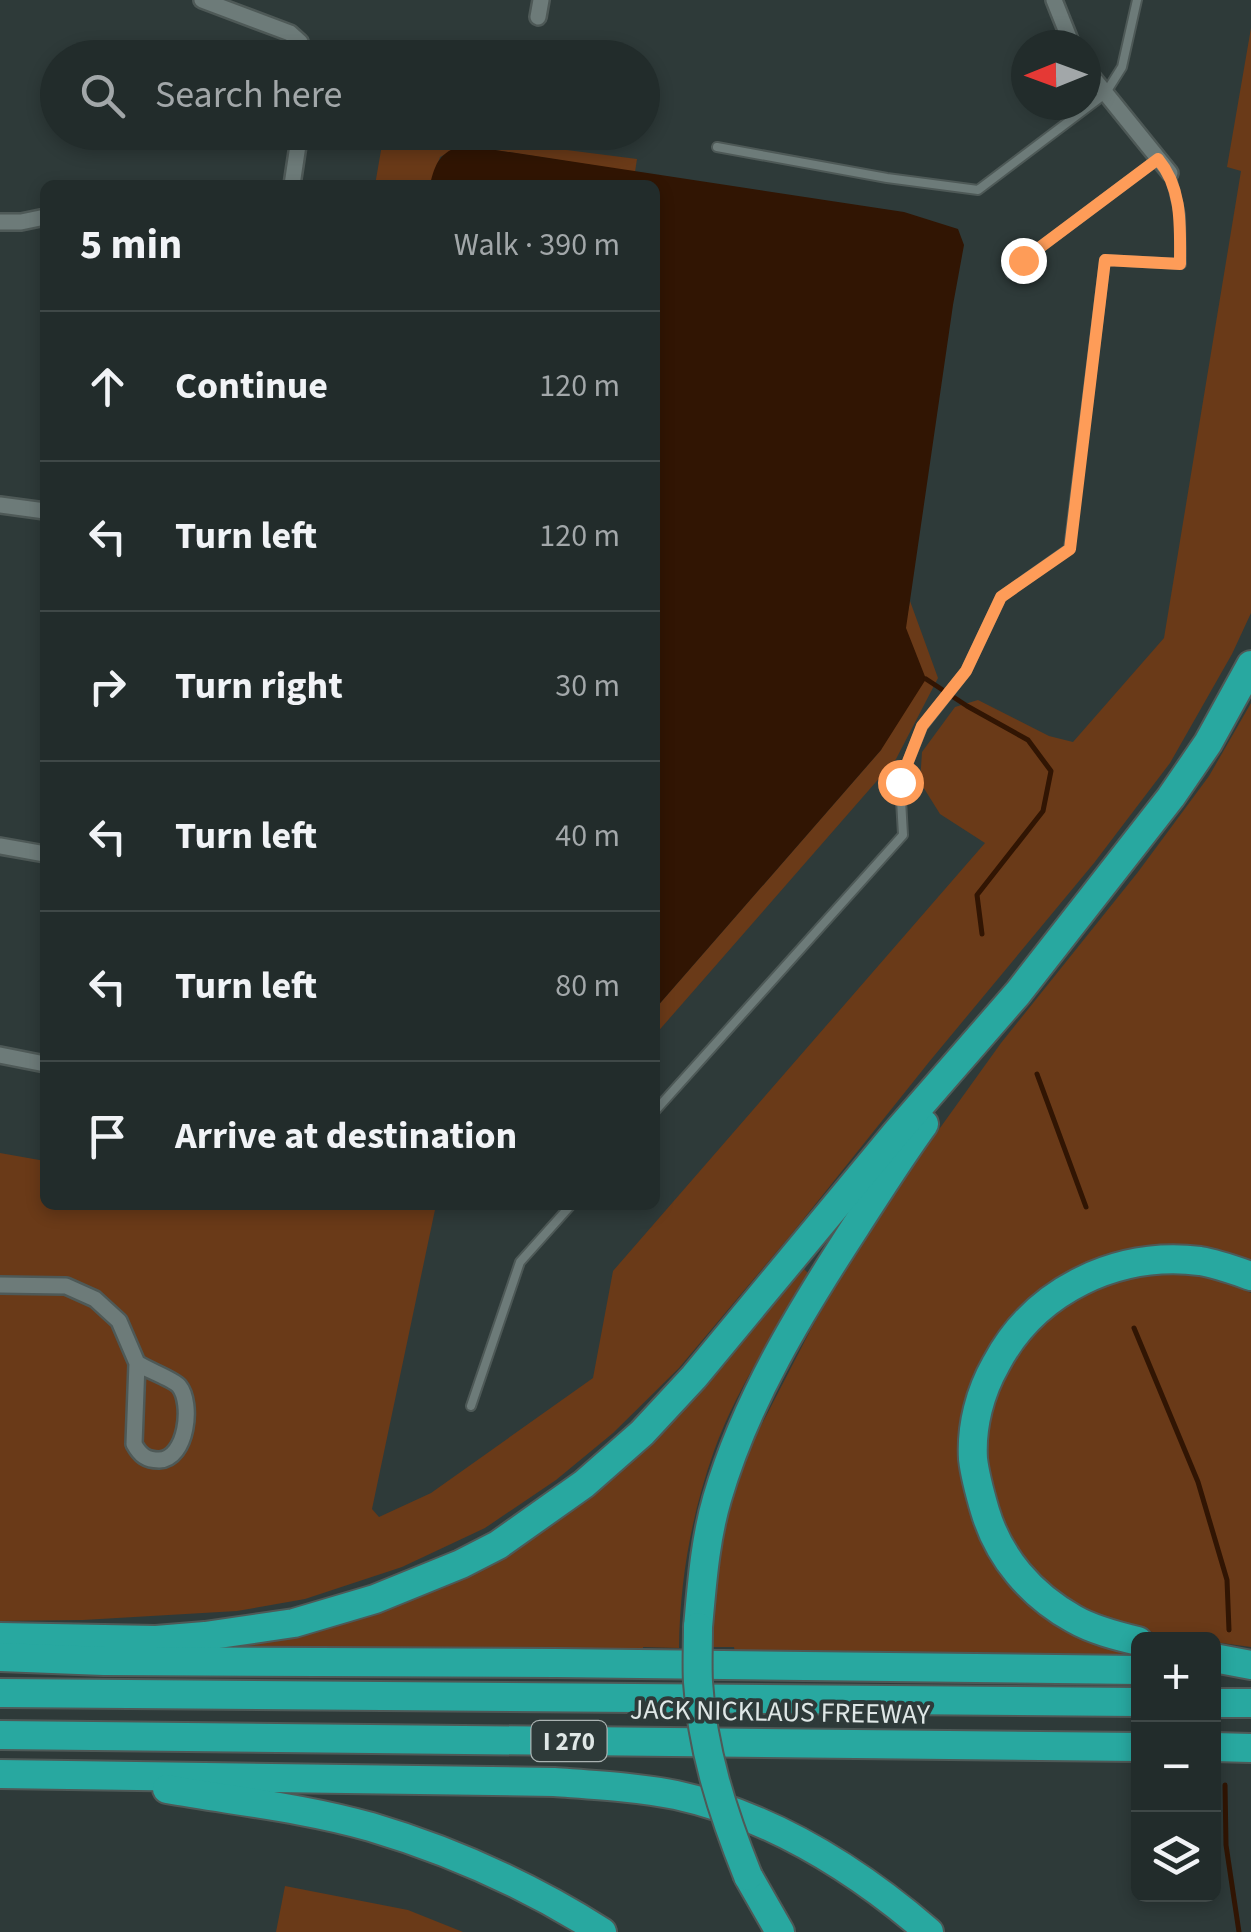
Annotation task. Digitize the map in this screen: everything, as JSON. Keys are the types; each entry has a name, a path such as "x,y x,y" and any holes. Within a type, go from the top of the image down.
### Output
{"highway":[{"path":"780,1932 748,1876 727,1824 702,1724 698,1681 703,1565 716,1501 742,1428 806,1302 914,1139 1018,993 1171,797 1208,743 1251,665"},
{"path":"0,1638 156,1640 294,1623 422,1582 498,1545 584,1484 642,1433 694,1378 897,1132 1018,993"},
{"path":"1131,1639 1076,1620 1028,1587 1007,1560 990,1529 973,1457 984,1386 1005,1346 1030,1315 1059,1292 1105,1270 1144,1261 1197,1261 1251,1276"},
{"path":"0,1657 1131,1670"},
{"path":"1221,1660 1251,1668"},
{"path":"1221,1670 1251,1668"},
{"name":"JACK NICKLAUS FREEWAY","path":"0,1692 1131,1702"},
{"path":"1221,1703 1251,1703"},
{"name":"JACK NICKLAUS FREEWAY","path":"0,1735 1131,1746"},
{"path":"1221,1747 1251,1748"},
{"path":"0,1774 554,1782 676,1795 714,1806 804,1844 845,1867 929,1932"},
{"path":"92,1775 301,1811 372,1828 502,1876 602,1932"}],"street":[{"path":"202,0 290,33 298,40"},
{"path":"538,17 541,0"},
{"path":"1054,0 1066,30"},
{"path":"1101,89 1170,173"},
{"path":"293,180 297,150"},
{"path":"0,222 40,218"},
{"path":"0,505 40,510"},
{"path":"0,846 40,853"},
{"path":"0,1055 40,1063"},
{"path":"0,1285 66,1286 95,1298 119,1321 136,1363 134,1444 148,1460 166,1460 177,1452 184,1436 185,1396 176,1383 136,1363"}],"lane":[{"path":"717,147 978,190 1105,94 1122,67 1137,0"},
{"path":"1011,274 1023,260 1158,159"},
{"path":"660,1105 903,834 900,782 922,726 966,671 1001,597 1070,549 1105,260 1180,264 1180,215 1170,173"},
{"path":"471,1406 520,1262 567,1210"}],"shaded area":[{"path":"1251,28 1251,613 1170,763 1094,863 679,1368 613,1433 556,1480 485,1528 402,1567 305,1599 237,1611 0,1621 0,1153 40,1160 40,1210 435,1210 372,1509 379,1517 431,1493 593,1378 613,1271 985,843 940,814 920,782 922,752 955,707 978,700 1049,736 1073,742 1164,638 1241,171 1227,167"},
{"path":"381,150 453,150 440,157 432,180 376,180"},
{"path":"495,150 566,150 637,159 635,172"},
{"path":"496,150 904,212 958,229 964,245 906,628 926,679 881,750 660,1003 660,180 431,180 440,159 449,151"},
{"path":"910,601 938,678 896,759 660,1029 660,1003 881,750"},
{"path":"1251,703 1251,1273 1231,1264 1072,1275 967,1420 1001,1565 1131,1647 1131,1658 735,1653 734,1647 712,1647 714,1577 730,1508 752,1443 837,1283 912,1167 1001,1043 1209,776"},
{"path":"804,1269 808,1273 733,1405 706,1475 688,1548 679,1648 643,1647 643,1652 234,1649 233,1639 431,1585 679,1410"},
{"path":"1144,1272 1172,1273 1199,1276 1251,1293 1251,1647 1221,1643 1221,1632 1153,1632 1104,1622 1048,1590 1002,1532 984,1470 985,1430 1008,1359 1062,1302 1102,1282"},
{"path":"285,1886 408,1910 463,1932 276,1932"}],"waterway":[{"path":"926,679 1028,740 1051,771 1043,811 977,895 982,934"},
{"path":"1037,1074 1086,1207"},
{"path":"1134,1328 1198,1482 1227,1580 1229,1630"},
{"path":"1225,1785 1226,1845 1239,1932"}],"route":[{"path":"900,782 922,726 966,671 1001,597 1070,549 1105,260 1180,264 1180,215 1170,173 1158,159 1023,260"}]}
